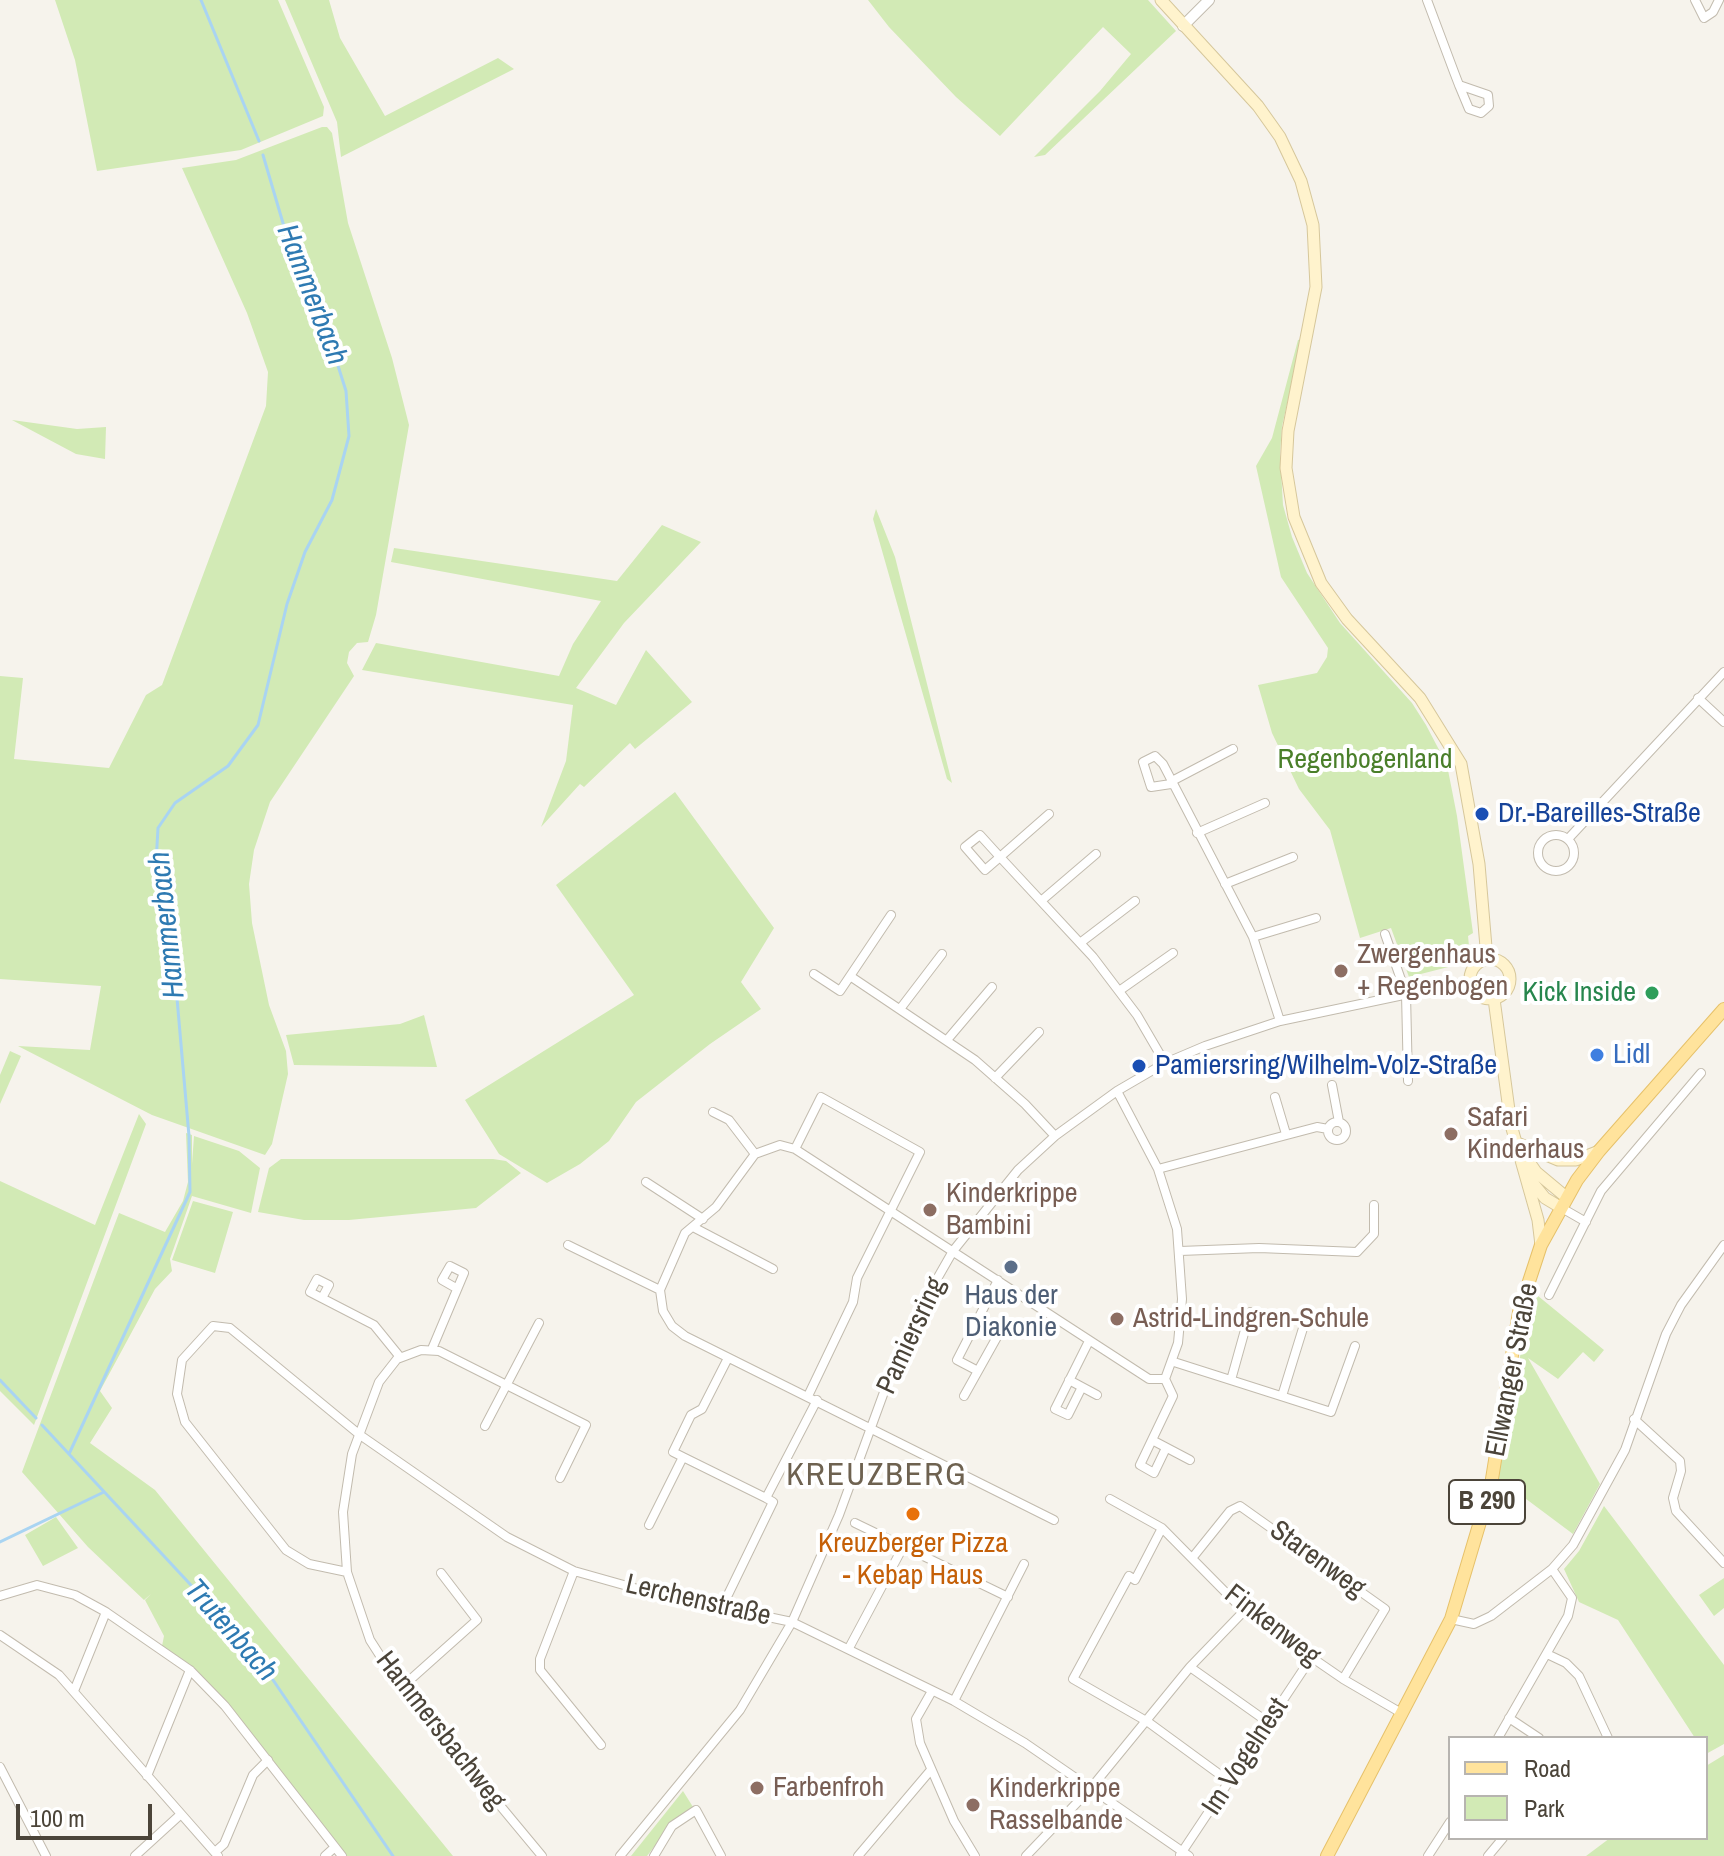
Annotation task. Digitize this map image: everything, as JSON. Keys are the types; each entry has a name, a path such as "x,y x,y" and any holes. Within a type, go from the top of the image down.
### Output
{"main road":[{"path":"1161,0 1258,106 1280,137 1301,181 1313,225 1316,287 1288,431 1286,468 1294,517 1321,583 1347,619 1420,698 1461,764 1473,819 1487,959"},
{"path":"1487,959 1499,961 1510,975 1505,993 1494,999 1481,997 1470,981 1476,965 1487,959"},
{"path":"1494,999 1515,1142 1538,1220 1541,1245"},
{"name":"Ellwanger Straße","path":"1327,1856 1451,1619 1477,1542 1491,1485 1519,1312 1541,1245 1563,1202 1599,1151 1724,1009"},
{"path":"1515,1142 1558,1160 1576,1160 1599,1151"},
{"path":"1515,1142 1563,1202"},
{"path":"1522,1165 1545,1198 1563,1202"}],"street":[{"path":"1183,26 1209,0"},
{"path":"1427,0 1459,85"},
{"path":"1695,0 1704,18 1713,12 1719,0"},
{"path":"1568,839 1724,672"},
{"path":"1698,698 1724,722"},
{"path":"1233,749 1167,783 1253,937 1280,1021"},
{"path":"1197,833 1265,803"},
{"path":"1049,814 1000,857 990,863 985,870 965,847 980,835 1000,857 1080,943 1119,991 1165,1063"},
{"path":"1553,835 1568,839 1575,855 1570,866 1554,872 1543,866 1538,850 1543,840 1553,835"},
{"path":"1041,901 1096,854"},
{"path":"1225,884 1293,857"},
{"path":"1080,943 1135,901"},
{"path":"814,974 840,991 891,915"},
{"path":"1253,937 1316,918"},
{"path":"1385,934 1406,994 1408,1081"},
{"path":"1119,991 1173,953"},
{"path":"900,1009 942,954"},
{"path":"850,976 947,1040 995,1078 1055,1136"},
{"name":"Pamiersring","path":"620,1856 740,1710 792,1622 839,1515 895,1362 953,1251 995,1195 1055,1136 1117,1091 1165,1063 1280,1021 1470,981"},
{"path":"947,1040 992,987"},
{"path":"995,1078 1039,1032"},
{"path":"1549,1295 1567,1252 1601,1191 1701,1073"},
{"path":"1328,1129 1332,1139 1342,1139 1346,1131 1339,1122 1332,1085"},
{"path":"1117,1091 1158,1169 1177,1229 1182,1299 1174,1362 1165,1379"},
{"path":"766,1498 853,1302 857,1278 920,1152 821,1097 795,1149"},
{"path":"1275,1097 1286,1134"},
{"path":"713,1112 729,1120 755,1154"},
{"path":"1158,1169 1286,1134 1317,1127 1328,1129 1339,1122"},
{"path":"1054,1520 728,1358 672,1326 663,1311 660,1290 685,1233 703,1219 755,1154 780,1145 795,1149 1149,1379 1165,1379"},
{"path":"646,1182 703,1219"},
{"path":"1563,1202 1586,1222"},
{"path":"1180,1251 1259,1248 1357,1252 1374,1234 1374,1205"},
{"path":"693,1227 773,1269"},
{"path":"568,1245 660,1290"},
{"path":"1451,1619 1474,1624 1491,1616 1552,1569 1594,1513 1625,1450 1666,1334 1689,1293 1724,1245"},
{"path":"978,1371 957,1360 998,1280"},
{"path":"432,1349 456,1288"},
{"path":"322,1298 374,1325 400,1357 432,1349 586,1425 560,1478"},
{"path":"1231,1380 1250,1312"},
{"path":"485,1426 539,1323"},
{"name":"Lerchenstraße","path":"347,1572 309,1564 286,1550 181,1414 177,1383 182,1360 213,1326 223,1325 360,1435 495,1529 574,1571 645,1591 792,1622 849,1648 954,1701 1025,1743 1184,1855"},
{"path":"964,1396 997,1337 975,1325"},
{"path":"1282,1396 1304,1325"},
{"path":"1082,1387 1068,1415 1055,1409 1089,1341"},
{"path":"1174,1362 1331,1412 1355,1346"},
{"name":"Hammersbachweg","path":"400,1357 379,1382 346,1478 343,1531 347,1572 370,1640 402,1687 542,1856"},
{"path":"723,1605 773,1502 673,1452 691,1415 702,1409 728,1358"},
{"path":"1165,1379 1173,1396 1140,1465 1154,1473 1166,1448"},
{"path":"1069,1380 1097,1395"},
{"path":"1634,1419 1680,1461 1681,1471 1673,1498 1676,1511 1724,1563"},
{"path":"1152,1440 1190,1460"},
{"path":"649,1525 683,1457"},
{"name":"Finkenweg","path":"1110,1499 1162,1528 1244,1611 1343,1679 1403,1714"},
{"name":"Starenweg","path":"1193,1557 1230,1511 1240,1506 1385,1609 1343,1679"},
{"path":"855,1523 1008,1597"},
{"path":"1162,1528 1135,1580 1129,1576 1073,1679 1148,1722 1230,1782"},
{"path":"849,1648 903,1547"},
{"path":"954,1701 1024,1564"},
{"path":"1499,1736 1568,1616 1572,1598 1552,1569"},
{"path":"574,1571 540,1659 540,1670 601,1745"},
{"path":"402,1687 477,1620 441,1573"},
{"path":"0,1596 37,1585 75,1595 106,1612 190,1670 225,1706 342,1856"},
{"path":"1026,1856 1091,1788 1190,1667 1244,1611"},
{"path":"74,1691 106,1612"},
{"path":"0,1635 59,1675 216,1854 224,1844 253,1775 268,1760"},
{"path":"1547,1654 1566,1663 1579,1676 1607,1736"},
{"name":"Im Vogelnest","path":"1184,1855 1311,1658"},
{"path":"1190,1667 1269,1723"},
{"path":"147,1776 190,1670"},
{"path":"932,1691 916,1719 930,1771 975,1856"},
{"path":"1509,1718 1536,1736"},
{"path":"0,1767 46,1856"},
{"path":"858,1856 930,1771"},
{"path":"654,1856 672,1826 696,1810 720,1856"},
{"path":"135,1856 181,1814"},
{"path":"1428,1856 1448,1825"},
{"path":"1488,1856 1501,1840"},
{"path":"325,1856 335,1847"}],"green space":[{"path":"55,0 278,0 324,107 323,116 241,150 97,171 75,60"},
{"path":"285,0 329,0 340,38 385,116 498,58 514,69 341,157 337,122"},
{"path":"868,0 1148,0 1176,31 1045,155 1034,157 1100,91 1131,54 1103,27 1000,136 956,97 889,27"},
{"path":"327,127 332,133 348,223 392,358 409,425 376,615 368,642 357,643 349,652 347,663 354,676 270,802 254,850 249,884 252,923 269,1005 286,1051 288,1074 272,1144 265,1155 152,1115 18,1046 90,1050 101,986 0,979 0,676 23,678 14,759 109,768 146,695 162,685 266,406 268,372 247,313 182,168 236,160"},
{"name":"Regenbogenland","path":"1302,339 1282,426 1280,454 1283,505 1292,537 1307,573 1340,623 1412,703 1426,725 1447,765 1457,816 1473,933 1468,936 1470,956 1464,963 1409,977 1391,928 1360,938 1330,830 1299,789 1272,733 1258,685 1317,673 1327,657 1328,648 1281,577 1256,466 1272,438 1298,340"},
{"path":"12,420 77,429 106,427 105,459 76,454"},
{"path":"876,509 895,557 952,783 947,779 873,519"},
{"path":"662,525 701,542 624,623 576,688 616,705 646,650 692,702 635,749 630,743 584,787 580,784 541,827 566,761 573,705 362,670 376,643 559,676 573,644 601,601 391,562 394,548 617,581"},
{"path":"675,792 774,928 741,982 761,1009 636,1102 609,1141 580,1164 547,1183 499,1154 465,1100 634,995 556,885"},
{"path":"424,1015 437,1067 294,1065 286,1035 400,1024"},
{"path":"10,1051 21,1056 0,1104 0,1075"},
{"path":"139,1114 146,1124 34,1425 0,1391 0,1181 95,1225"},
{"path":"186,1133 192,1135 192,1164 194,1136 239,1151 260,1168 251,1213 192,1196 170,1259 172,1271 155,1289 100,1391 112,1408 90,1443 155,1490 453,1856 344,1856 193,1669 162,1646 164,1636 145,1600 151,1594 144,1600 88,1547 22,1472 119,1213 165,1232 183,1201 188,1182"},
{"path":"281,1159 493,1159 506,1161 521,1173 476,1208 349,1220 304,1220 258,1212 269,1168"},
{"path":"193,1201 233,1212 215,1273 172,1260"},
{"path":"1532,1291 1604,1350 1594,1362 1583,1352 1558,1379 1528,1358 1600,1484 1573,1534 1498,1478"},
{"path":"1604,1506 1724,1665 1724,1744 1708,1753 1708,1736 1694,1736 1618,1620 1579,1602 1564,1569 1579,1551"},
{"path":"56,1517 78,1548 43,1566 25,1535"},
{"path":"1724,1578 1724,1608 1714,1616 1699,1595"},
{"path":"1724,1755 1724,1856 1586,1856 1607,1840 1708,1840 1708,1765"},
{"path":"683,1791 693,1807 670,1826 647,1856 631,1856"}],"waterway":[{"name":"Hammerbach","path":"201,0 259,141"},
{"name":"Hammerbach","path":"69,1454 190,1192 189,1136 174,964 156,863 158,828 175,803 228,766 258,725 287,604 305,552 332,500 349,436 346,391 333,350 300,281 263,155"},
{"name":"Trutenbach","path":"0,1380 36,1418"},
{"name":"Trutenbach","path":"42,1425 256,1655 393,1856"},
{"path":"0,1542 104,1492"}],"place":[{"name":"Dr.-Bareilles-Straße","path":"1482,814"},
{"name":"Zwergenhaus + Regenbogen","path":"1341,971"},
{"name":"Kick Inside","path":"1652,993"},
{"name":"Lidl","path":"1597,1055"},
{"name":"Pamiersring/Wilhelm-Volz-Straße","path":"1139,1066"},
{"name":"Safari Kinderhaus","path":"1451,1134"},
{"name":"Kinderkrippe Bambini","path":"930,1210"},
{"name":"Haus der Diakonie","path":"1011,1267"},
{"name":"Astrid-Lindgren-Schule","path":"1117,1319"},
{"name":"Kreuzberger Pizza - Kebap Haus","path":"913,1514"},
{"name":"Farbenfroh","path":"757,1788"},
{"name":"Kinderkrippe Rasselbande","path":"973,1805"}],"district":[{"name":"KREUZBERG","path":"877,1476"}]}
